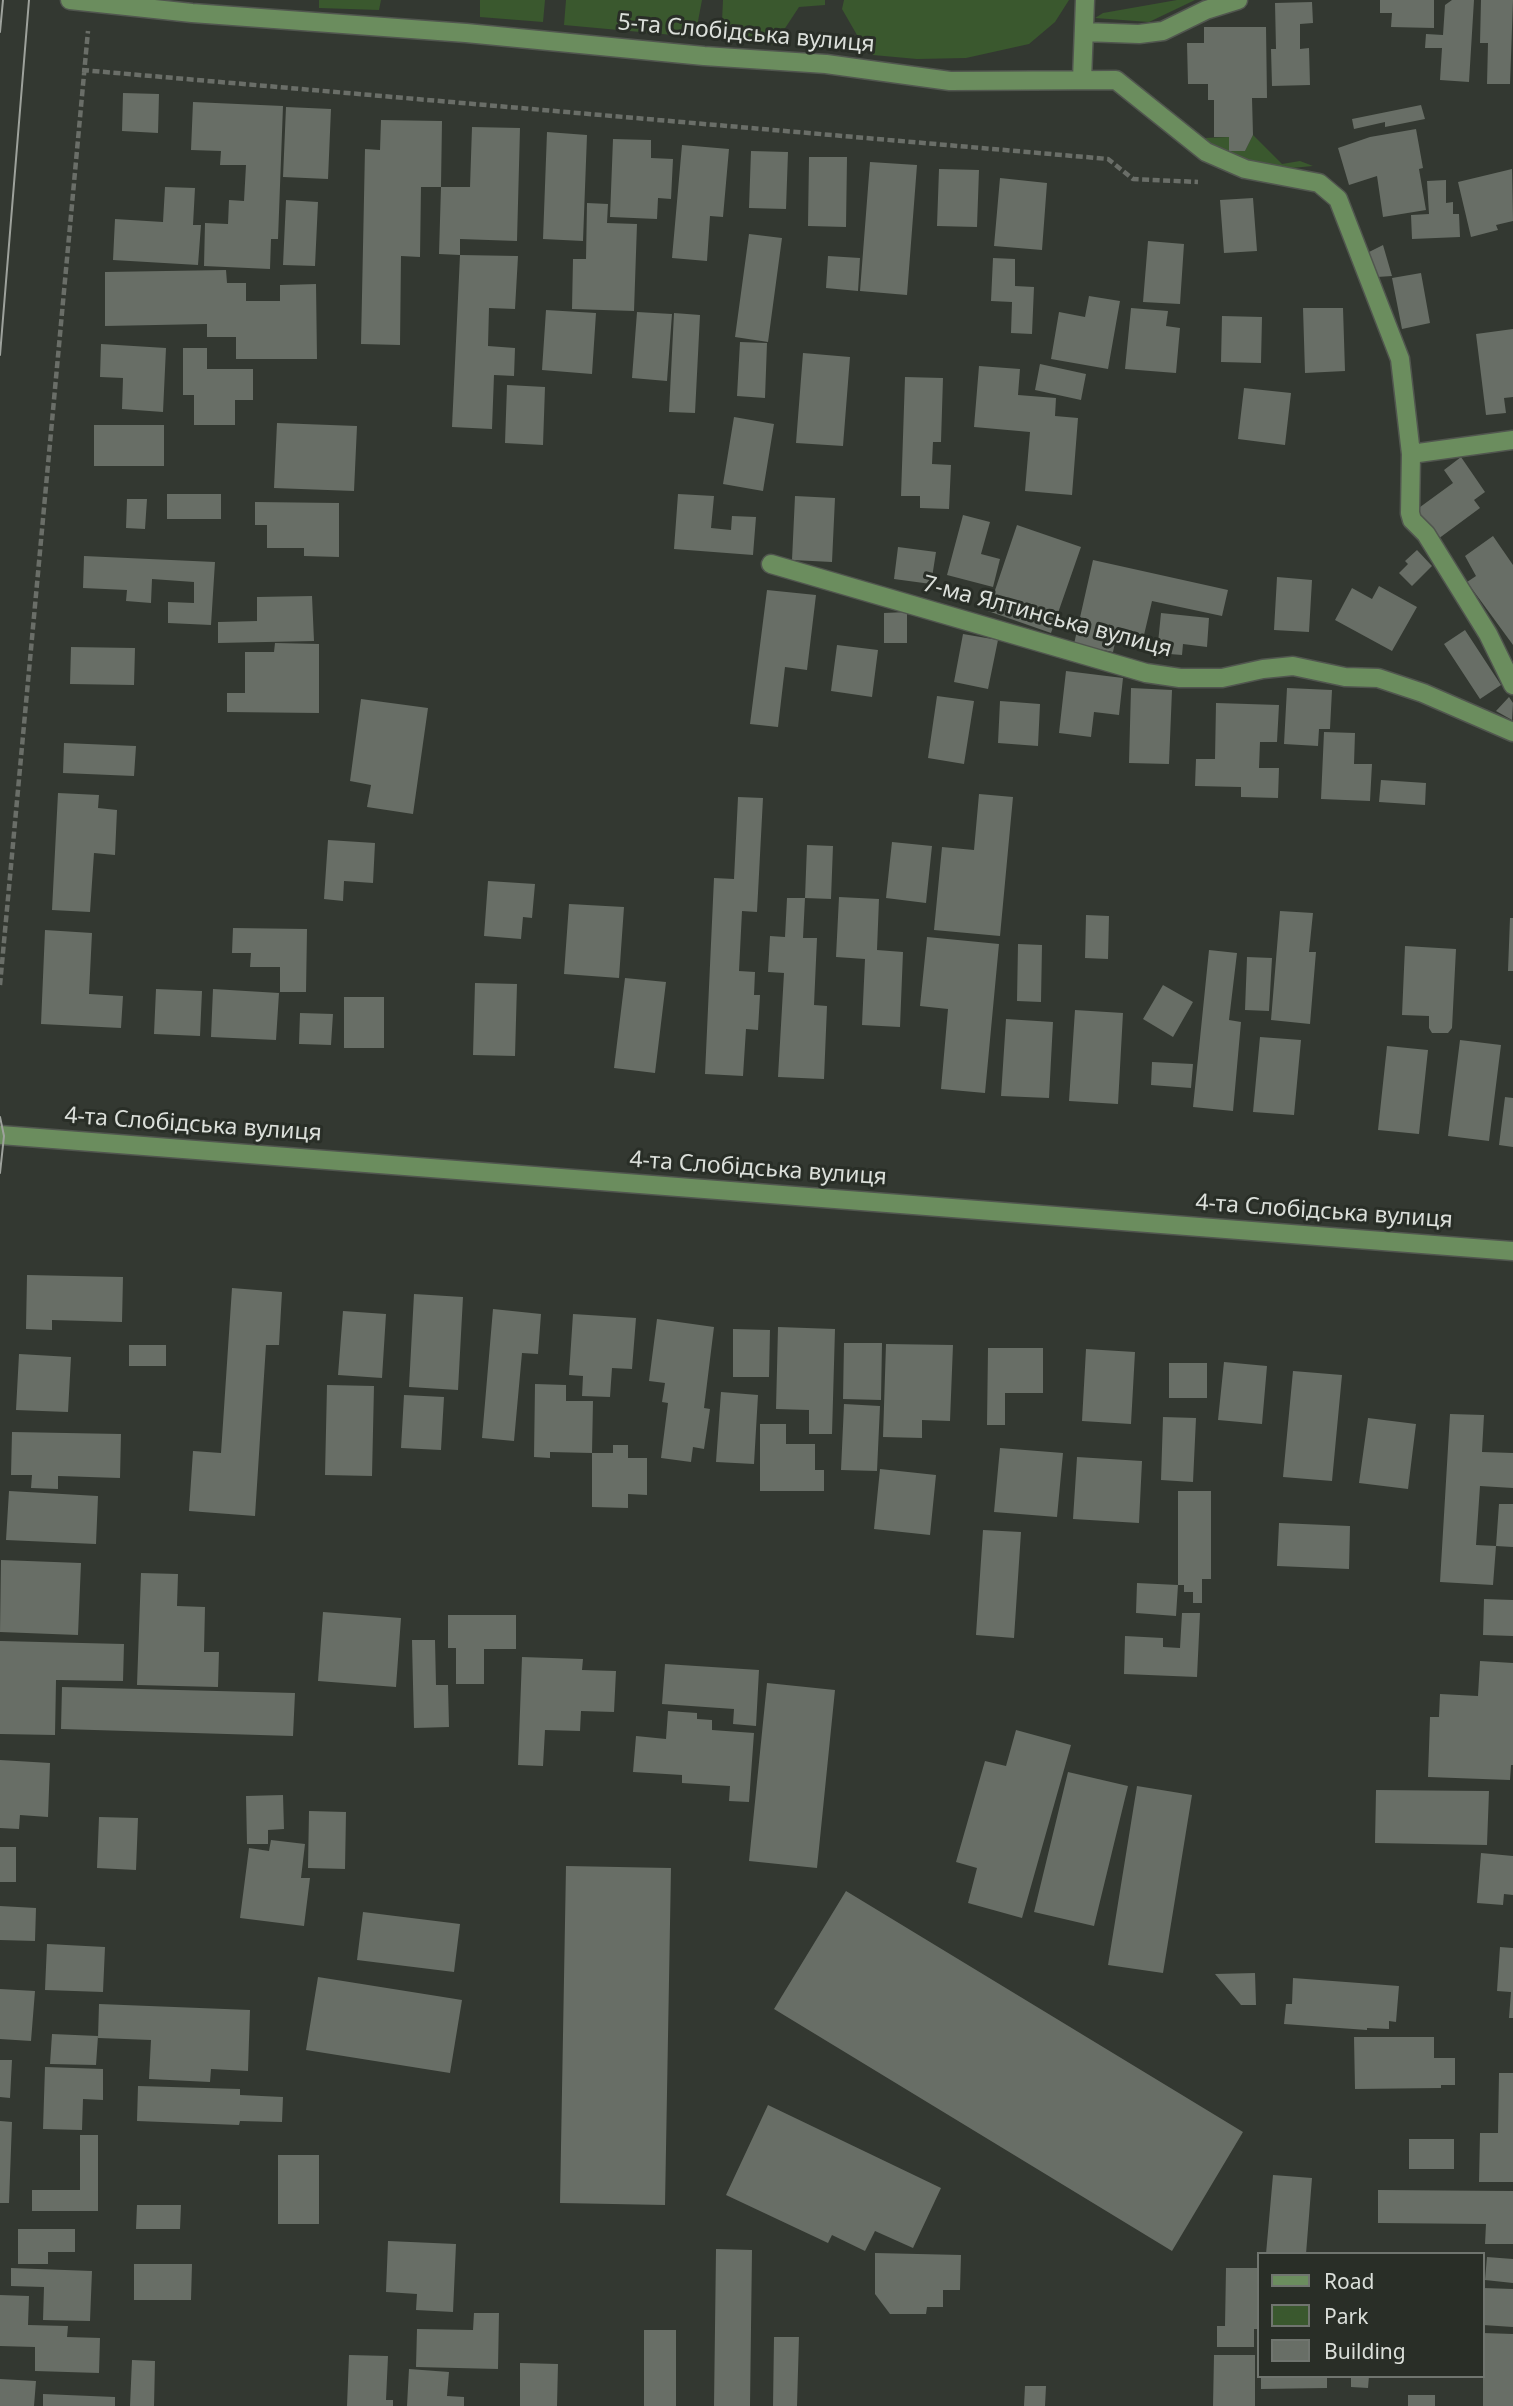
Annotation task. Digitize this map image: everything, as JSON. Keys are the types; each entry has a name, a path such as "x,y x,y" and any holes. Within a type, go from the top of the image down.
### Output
{"street":[{"name":"5-та Слобідська вулиця","path":"70,0 192,13 826,64 950,81 1116,80 1206,152 1223,162 1245,169 1319,183 1330,189 1338,199 1400,359 1411,454"},
{"path":"1082,80 1085,0"},
{"path":"1083,32 1139,34 1163,31 1206,10 1238,0"},
{"path":"1513,440 1411,454 1409,507 1412,520 1426,534 1481,623 1513,685"},
{"name":"7-ма Ялтинська вулиця","path":"771,564 1146,673 1180,678 1222,678 1293,666 1345,677 1378,678 1423,693 1513,732"},
{"name":"4-та Слобідська вулиця","path":"0,1135 1513,1251"}],"path":[{"path":"0,985 82,70 89,22"},
{"path":"82,70 1108,159 1133,179 1208,183"}],"green space":[{"path":"319,0 381,0 379,10 319,8"},
{"path":"480,0 545,0 543,22 480,17"},
{"path":"566,0 702,0 695,37 564,25"},
{"path":"723,0 825,0 825,5 799,7 774,45 730,40 722,21"},
{"path":"844,0 1069,0 1055,22 1029,44 966,58 917,59 873,55 842,9"},
{"path":"1177,0 1195,0 1149,22 1095,18 1103,13"},
{"path":"1253,135 1282,164 1300,161 1313,166 1281,169 1251,165 1205,146 1205,138 1229,137 1230,151 1245,151"}],"building":[{"path":"1380,0 1434,0 1434,28 1391,27 1392,13 1380,13"},
{"path":"1452,0 1474,0 1469,82 1440,80 1442,48 1425,48 1426,34 1443,35 1445,5"},
{"path":"1481,0 1513,0 1510,84 1487,84 1488,43 1480,43"},
{"path":"1312,2 1313,23 1300,24 1300,49 1309,48 1310,85 1272,86 1271,49 1276,49 1275,3"},
{"path":"1204,27 1266,27 1267,98 1252,98 1253,135 1245,151 1229,151 1229,137 1214,137 1214,100 1208,100 1208,84 1188,84 1187,43 1204,43"},
{"path":"123,93 159,94 158,133 122,131"},
{"path":"193,102 283,106 278,239 271,239 270,269 204,266 205,223 228,224 229,200 244,201 246,165 220,165 221,151 191,150"},
{"path":"1421,105 1425,119 1385,127 1385,122 1354,129 1352,119"},
{"path":"286,107 331,109 328,179 283,177"},
{"path":"381,120 442,121 441,187 421,187 420,257 401,256 400,345 361,344 365,149 380,150"},
{"path":"472,127 520,128 517,241 460,239 460,255 439,254 441,187 470,187"},
{"path":"1416,129 1423,168 1419,169 1426,210 1383,217 1377,176 1349,185 1338,148 1370,137"},
{"path":"547,132 587,135 583,241 543,239"},
{"path":"613,139 651,140 651,158 673,159 671,199 658,198 657,219 610,217"},
{"path":"682,145 729,149 723,217 710,216 707,261 672,258"},
{"path":"751,151 788,152 786,209 749,208"},
{"path":"809,157 847,157 846,227 808,226"},
{"path":"870,162 917,165 907,295 860,291"},
{"path":"939,169 979,170 977,227 937,226"},
{"path":"1512,169 1513,221 1496,225 1498,230 1471,237 1458,182"},
{"path":"1000,178 1047,183 1042,250 994,246"},
{"path":"1446,180 1446,203 1453,202 1453,214 1459,214 1460,237 1412,239 1411,215 1429,214 1427,181"},
{"path":"165,187 195,188 193,225 201,225 198,265 113,260 115,219 163,222"},
{"path":"1253,198 1257,251 1224,253 1220,200"},
{"path":"286,200 318,202 315,266 283,265"},
{"path":"587,203 608,204 607,223 637,224 634,311 572,309 573,259 586,259"},
{"path":"749,234 782,238 768,342 735,337"},
{"path":"1148,241 1184,244 1180,304 1143,302"},
{"path":"1383,245 1392,276 1377,277 1369,252"},
{"path":"460,255 518,256 515,309 489,308 488,346 515,348 514,376 494,375 492,429 452,427"},
{"path":"828,256 860,258 858,291 826,288"},
{"path":"993,258 1015,259 1015,286 1034,287 1032,334 1011,333 1012,302 991,301"},
{"path":"226,270 227,283 246,283 246,301 280,301 280,285 316,284 317,359 236,359 236,337 207,337 207,324 105,326 105,272"},
{"path":"1421,273 1430,323 1402,329 1392,278"},
{"path":"1089,296 1120,301 1108,369 1051,359 1059,312 1085,317"},
{"path":"1131,308 1168,311 1166,326 1180,328 1176,373 1125,369"},
{"path":"1303,308 1343,308 1345,371 1305,373"},
{"path":"546,310 596,313 592,374 542,370"},
{"path":"637,312 672,314 667,381 632,378"},
{"path":"674,313 700,315 695,413 669,412"},
{"path":"1222,316 1262,317 1261,363 1221,362"},
{"path":"1513,329 1513,397 1504,398 1506,413 1486,415 1476,334"},
{"path":"740,342 767,343 765,398 737,396"},
{"path":"101,344 166,348 163,412 122,409 123,378 100,377"},
{"path":"183,348 207,348 207,369 253,369 253,400 235,400 235,425 194,425 194,395 183,395"},
{"path":"803,353 850,357 843,446 796,443"},
{"path":"1040,364 1086,374 1081,400 1035,390"},
{"path":"979,366 1020,369 1018,395 1056,398 1055,416 1078,418 1072,495 1025,491 1030,432 974,427"},
{"path":"905,377 943,378 941,442 933,442 932,464 951,465 949,509 920,508 920,496 901,496"},
{"path":"507,385 545,387 543,445 505,443"},
{"path":"1244,388 1291,393 1285,445 1238,439"},
{"path":"734,417 774,424 763,491 723,484"},
{"path":"277,423 357,426 354,491 274,488"},
{"path":"94,425 164,425 164,466 94,466"},
{"path":"1461,457 1485,492 1474,500 1480,508 1438,539 1416,510 1453,483 1444,470"},
{"path":"167,494 221,494 221,519 167,519"},
{"path":"678,494 714,496 711,528 731,530 732,516 756,517 753,555 674,549"},
{"path":"795,496 835,498 832,562 792,560"},
{"path":"127,499 147,499 145,529 126,528"},
{"path":"255,502 339,503 339,557 304,556 304,548 267,548 267,525 255,525"},
{"path":"963,515 990,522 981,554 1000,559 993,587 947,575"},
{"path":"1017,525 1081,547 1051,633 988,611"},
{"path":"1493,536 1513,565 1513,645 1467,582 1476,576 1465,556"},
{"path":"898,547 936,552 931,584 894,579"},
{"path":"1417,550 1432,566 1412,586 1399,573 1408,564 1405,561"},
{"path":"84,556 215,562 211,625 168,623 168,602 194,603 194,582 152,579 151,603 126,601 127,590 83,588"},
{"path":"1093,560 1228,590 1222,616 1152,601 1144,635 1118,629 1113,652 1074,644"},
{"path":"1277,577 1312,580 1309,632 1274,630"},
{"path":"1379,586 1417,607 1392,651 1335,620 1352,588 1372,599"},
{"path":"767,590 816,595 807,670 785,667 778,727 750,724"},
{"path":"312,596 314,641 218,643 218,622 257,621 257,597"},
{"path":"907,612 907,643 884,643 884,613"},
{"path":"1161,613 1209,618 1207,647 1183,644 1182,655 1157,653"},
{"path":"1465,630 1501,685 1480,699 1444,644"},
{"path":"963,634 998,640 988,689 954,682"},
{"path":"275,643 319,644 319,713 227,712 227,693 245,693 245,652 274,652"},
{"path":"837,645 878,650 872,697 831,691"},
{"path":"71,647 135,648 134,685 70,684"},
{"path":"1066,671 1123,678 1119,715 1094,712 1091,737 1059,733"},
{"path":"1131,688 1172,690 1169,764 1129,763"},
{"path":"1287,688 1332,690 1330,729 1319,729 1318,746 1284,744"},
{"path":"937,696 974,701 964,764 928,758"},
{"path":"1509,697 1513,703 1512,720 1496,711"},
{"path":"361,699 428,708 413,814 367,807 371,785 350,781"},
{"path":"1000,701 1040,704 1038,746 998,743"},
{"path":"1216,703 1279,705 1277,742 1260,742 1259,768 1279,768 1278,798 1241,797 1241,787 1195,786 1196,759 1215,759"},
{"path":"1324,732 1355,733 1354,764 1372,764 1370,801 1321,799"},
{"path":"64,743 136,746 134,776 63,773"},
{"path":"1381,780 1426,783 1425,805 1379,802"},
{"path":"58,793 99,795 98,808 117,810 115,855 94,853 90,912 52,910"},
{"path":"979,794 1013,797 1000,936 934,930 942,847 974,850"},
{"path":"738,797 763,798 757,912 742,911 739,971 755,972 754,995 760,995 758,1030 746,1029 743,1076 705,1074 714,878 734,879"},
{"path":"328,840 375,843 373,883 344,881 343,901 324,899"},
{"path":"892,842 932,846 926,903 886,898"},
{"path":"807,845 833,846 831,899 805,898"},
{"path":"488,881 535,884 532,918 523,917 521,939 484,936"},
{"path":"839,897 879,899 877,950 903,952 900,1027 862,1025 865,959 836,957"},
{"path":"787,898 805,898 803,938 817,938 814,1005 827,1006 824,1079 778,1077 784,973 768,972 770,936 785,937"},
{"path":"569,904 624,907 619,978 564,974"},
{"path":"1280,911 1313,913 1309,952 1316,952 1310,1024 1271,1020"},
{"path":"1086,915 1109,916 1108,959 1085,958"},
{"path":"1510,918 1513,918 1513,971 1508,971"},
{"path":"233,928 307,929 306,992 280,992 280,967 250,967 251,953 232,953"},
{"path":"45,930 92,933 89,994 123,996 121,1028 41,1024"},
{"path":"927,937 999,944 985,1093 941,1089 948,1009 920,1006"},
{"path":"1018,944 1042,945 1041,1002 1017,1001"},
{"path":"1405,946 1456,949 1452,1028 1448,1033 1432,1033 1429,1016 1402,1015"},
{"path":"1209,950 1237,953 1229,1020 1241,1022 1233,1111 1193,1107"},
{"path":"1247,957 1272,958 1269,1011 1245,1010"},
{"path":"625,978 666,982 655,1073 614,1068"},
{"path":"475,983 517,984 515,1056 473,1055"},
{"path":"1163,985 1193,1002 1173,1037 1143,1019"},
{"path":"156,989 202,991 200,1036 154,1034"},
{"path":"213,989 279,993 276,1040 211,1037"},
{"path":"344,997 384,997 384,1048 344,1048"},
{"path":"1075,1010 1123,1013 1118,1104 1069,1101"},
{"path":"300,1013 333,1014 331,1045 299,1044"},
{"path":"1006,1019 1053,1022 1049,1098 1001,1096"},
{"path":"1260,1037 1301,1040 1294,1115 1253,1112"},
{"path":"1460,1040 1501,1045 1489,1141 1448,1136"},
{"path":"1387,1046 1428,1050 1419,1134 1378,1130"},
{"path":"1152,1062 1193,1064 1191,1088 1151,1085"},
{"path":"1505,1097 1513,1098 1513,1147 1499,1145"},
{"path":"27,1275 123,1277 122,1322 52,1320 52,1330 26,1329"},
{"path":"232,1288 282,1292 279,1345 266,1345 255,1516 189,1511 193,1451 221,1453"},
{"path":"414,1294 463,1297 458,1390 409,1387"},
{"path":"493,1309 541,1314 538,1354 522,1353 514,1441 482,1438"},
{"path":"343,1311 386,1314 382,1378 338,1375"},
{"path":"573,1314 636,1318 632,1369 612,1368 610,1397 582,1396 583,1376 569,1375"},
{"path":"657,1319 714,1327 704,1408 710,1409 704,1449 693,1447 691,1462 661,1458 668,1403 662,1402 665,1383 649,1381"},
{"path":"778,1327 835,1329 832,1434 809,1434 809,1410 776,1409"},
{"path":"733,1329 770,1330 769,1377 733,1377"},
{"path":"844,1343 882,1343 881,1400 843,1399"},
{"path":"886,1344 953,1345 950,1421 922,1420 922,1438 883,1437"},
{"path":"129,1345 166,1345 166,1366 129,1366"},
{"path":"988,1348 1043,1348 1043,1393 1005,1393 1005,1425 987,1425"},
{"path":"1086,1349 1135,1352 1131,1424 1082,1421"},
{"path":"19,1354 71,1357 68,1412 16,1410"},
{"path":"1224,1362 1267,1366 1262,1424 1218,1420"},
{"path":"1169,1363 1207,1363 1207,1398 1169,1398"},
{"path":"1293,1371 1342,1375 1332,1481 1283,1477"},
{"path":"535,1384 566,1385 566,1401 593,1401 592,1453 550,1452 550,1458 534,1457"},
{"path":"327,1385 374,1386 372,1476 325,1475"},
{"path":"721,1392 758,1395 754,1464 716,1462"},
{"path":"404,1395 444,1397 441,1450 401,1448"},
{"path":"844,1404 880,1406 877,1471 841,1470"},
{"path":"1450,1414 1484,1415 1482,1452 1513,1453 1513,1488 1480,1486 1476,1545 1496,1546 1493,1585 1440,1582"},
{"path":"1163,1417 1196,1418 1193,1482 1161,1480"},
{"path":"1368,1418 1416,1424 1408,1489 1359,1483"},
{"path":"760,1424 786,1424 786,1444 815,1444 815,1470 824,1470 824,1491 760,1491"},
{"path":"12,1432 121,1434 120,1478 58,1476 58,1489 31,1488 32,1475 11,1475"},
{"path":"613,1445 628,1445 628,1458 647,1458 647,1495 628,1494 628,1508 592,1507 592,1453 613,1453"},
{"path":"1000,1448 1063,1453 1057,1517 994,1512"},
{"path":"1077,1457 1142,1461 1139,1523 1073,1519"},
{"path":"880,1469 936,1475 930,1535 874,1529"},
{"path":"9,1491 98,1496 96,1544 6,1540"},
{"path":"1178,1491 1211,1491 1211,1579 1202,1579 1202,1603 1193,1603 1193,1592 1184,1592 1184,1585 1178,1585"},
{"path":"1499,1504 1513,1504 1513,1547 1496,1546"},
{"path":"1279,1523 1350,1526 1349,1569 1277,1566"},
{"path":"983,1530 1021,1532 1014,1638 976,1635"},
{"path":"1,1560 81,1563 78,1635 0,1632"},
{"path":"141,1573 178,1574 177,1606 205,1607 204,1652 219,1652 218,1687 137,1685"},
{"path":"1137,1583 1178,1585 1176,1616 1136,1613"},
{"path":"1484,1599 1513,1600 1513,1636 1483,1635"},
{"path":"323,1612 401,1618 396,1687 318,1681"},
{"path":"1182,1613 1200,1613 1197,1677 1124,1674 1125,1636 1163,1638 1163,1647 1180,1648"},
{"path":"448,1615 516,1615 516,1649 484,1649 484,1684 456,1684 456,1648 448,1648"},
{"path":"412,1640 435,1640 436,1685 448,1685 449,1727 414,1728"},
{"path":"0,1641 124,1644 123,1681 56,1680 55,1735 0,1734"},
{"path":"522,1657 583,1659 582,1670 616,1671 614,1712 581,1711 580,1731 545,1730 543,1766 518,1765"},
{"path":"1480,1661 1513,1663 1513,1765 1510,1780 1428,1777 1430,1717 1439,1717 1440,1694 1478,1696"},
{"path":"665,1664 759,1670 756,1726 733,1724 734,1709 662,1704"},
{"path":"767,1683 835,1690 817,1868 749,1861"},
{"path":"62,1687 295,1693 293,1736 61,1729"},
{"path":"668,1711 697,1713 697,1719 712,1720 712,1730 754,1733 749,1802 729,1801 730,1786 682,1783 682,1775 633,1772 636,1736 666,1739"},
{"path":"1016,1730 1071,1745 1022,1918 968,1903 977,1868 956,1862 985,1761 1006,1766"},
{"path":"0,1760 50,1763 48,1817 20,1815 19,1829 0,1828"},
{"path":"1068,1772 1128,1786 1094,1926 1034,1912"},
{"path":"1137,1786 1192,1795 1163,1973 1108,1965"},
{"path":"1376,1790 1489,1791 1487,1845 1375,1843"},
{"path":"283,1795 284,1829 268,1830 268,1844 247,1844 246,1796"},
{"path":"309,1811 346,1812 345,1869 308,1868"},
{"path":"99,1817 138,1818 136,1870 97,1868"},
{"path":"271,1840 305,1844 301,1878 310,1878 304,1926 240,1918 249,1848 269,1851"},
{"path":"0,1847 16,1847 16,1882 0,1882"},
{"path":"1481,1853 1513,1856 1513,1895 1504,1894 1503,1905 1477,1903"},
{"path":"566,1866 671,1868 665,2205 560,2203"},
{"path":"846,1891 1243,2132 1172,2251 774,2009"},
{"path":"0,1906 36,1908 35,1941 0,1940"},
{"path":"363,1912 460,1924 454,1972 357,1960"},
{"path":"47,1944 105,1947 103,1992 45,1990"},
{"path":"1500,1947 1513,1948 1513,2018 1509,2018 1511,1992 1497,1991"},
{"path":"1255,1973 1256,2005 1241,2005 1215,1974"},
{"path":"318,1977 462,2000 450,2073 306,2050"},
{"path":"1293,1978 1399,1986 1396,2022 1389,2021 1389,2029 1367,2030 1284,2024 1286,2004 1292,2004"},
{"path":"0,1989 35,1991 31,2041 0,2039"},
{"path":"99,2004 250,2010 248,2071 211,2069 210,2082 149,2079 151,2040 98,2038"},
{"path":"52,2034 98,2036 96,2065 50,2064"},
{"path":"1354,2037 1434,2037 1434,2058 1455,2058 1455,2085 1441,2085 1441,2088 1355,2089"},
{"path":"0,2060 12,2060 10,2098 0,2097"},
{"path":"45,2067 103,2069 103,2100 83,2099 82,2130 43,2129"},
{"path":"1499,2073 1513,2073 1513,2182 1479,2182 1480,2133 1498,2133"},
{"path":"138,2086 240,2089 240,2095 283,2097 282,2122 240,2121 239,2125 137,2121"},
{"path":"768,2105 941,2188 913,2248 875,2231 865,2251 832,2235 828,2243 726,2195"},
{"path":"0,2121 12,2122 9,2203 0,2203"},
{"path":"80,2135 98,2135 98,2211 32,2211 32,2190 80,2190"},
{"path":"1409,2139 1454,2139 1454,2169 1409,2169"},
{"path":"278,2155 319,2155 319,2224 278,2224"},
{"path":"1273,2175 1312,2178 1306,2252 1266,2252"},
{"path":"1378,2190 1513,2191 1513,2244 1485,2244 1486,2224 1378,2223"},
{"path":"137,2205 181,2205 180,2229 136,2229"},
{"path":"18,2229 75,2229 75,2252 48,2252 48,2264 18,2264"},
{"path":"388,2241 456,2244 453,2312 416,2310 417,2294 386,2292"},
{"path":"716,2249 752,2250 750,2406 714,2406"},
{"path":"875,2253 961,2255 960,2290 943,2290 943,2307 927,2307 926,2314 890,2314 875,2294"},
{"path":"1487,2257 1513,2259 1513,2283 1485,2280"},
{"path":"134,2264 192,2264 191,2300 134,2300"},
{"path":"11,2268 92,2271 90,2321 43,2320 44,2287 11,2286"},
{"path":"1226,2268 1258,2268 1258,2329 1254,2329 1254,2347 1217,2347 1217,2326 1225,2326"},
{"path":"1485,2288 1513,2289 1513,2327 1485,2325"},
{"path":"0,2295 29,2296 28,2325 68,2326 67,2337 100,2338 99,2373 35,2371 35,2347 0,2346"},
{"path":"474,2313 499,2313 498,2369 416,2367 417,2329 473,2330"},
{"path":"644,2330 676,2330 676,2406 644,2406"},
{"path":"1485,2333 1513,2334 1513,2406 1483,2406"},
{"path":"774,2337 799,2337 797,2406 773,2406"},
{"path":"349,2355 388,2356 386,2400 393,2400 393,2406 347,2406"},
{"path":"1214,2355 1255,2355 1255,2406 1213,2406"},
{"path":"132,2360 155,2361 154,2406 130,2406"},
{"path":"520,2363 558,2364 557,2406 520,2406"},
{"path":"409,2369 449,2372 447,2396 464,2397 464,2406 407,2406"},
{"path":"1261,2378 1327,2378 1327,2388 1261,2389"},
{"path":"1351,2378 1369,2378 1368,2388 1351,2387"},
{"path":"0,2379 36,2381 34,2406 0,2406"},
{"path":"1025,2386 1046,2386 1045,2406 1024,2406"},
{"path":"43,2394 115,2397 115,2406 43,2406"},
{"path":"1408,2395 1435,2395 1435,2406 1408,2406"}],"tram line":[{"path":"0,32 3,0"},
{"path":"0,355 29,0"},
{"path":"0,1117 4,1136 0,1173"}]}
